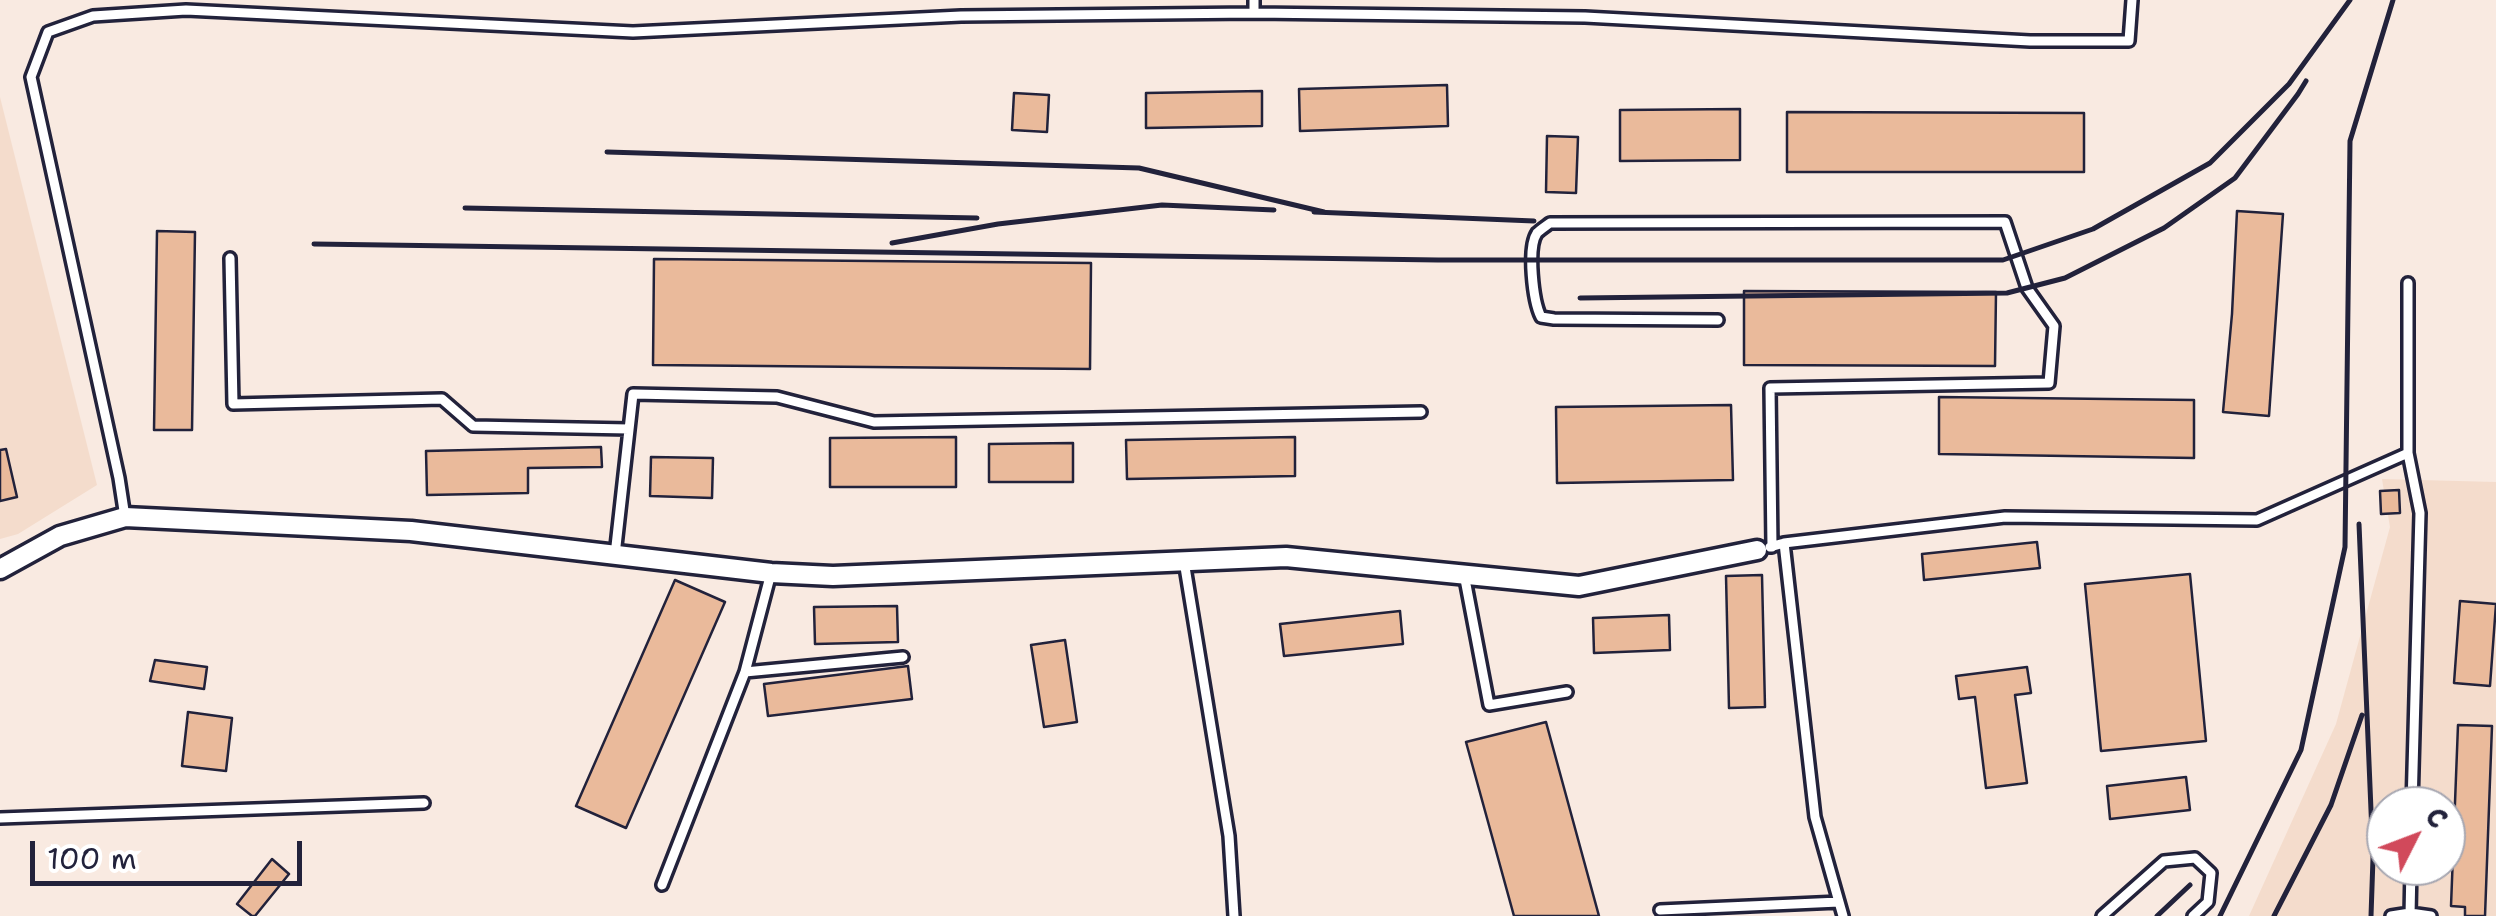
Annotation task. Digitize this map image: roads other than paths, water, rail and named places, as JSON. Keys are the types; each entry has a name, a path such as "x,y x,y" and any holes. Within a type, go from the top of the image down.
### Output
{"street":[{"path":"0,570 60,536 124,518 411,531 771,573 833,576 1286,557 1579,586 1764,548"}],"lane":[{"path":"1254,0 1254,14"},
{"path":"124,518 31,77 48,32 93,16 186,10 633,32 961,16 1585,16 2030,40 2129,41 2132,0"},
{"path":"1718,320 1541,317 1535,306 1532,246 1538,231 1550,223 2005,222 2027,288 2054,326 2049,383 1770,388 1764,548 2005,517 2257,520 2408,453"},
{"path":"230,258 233,404 442,399 473,426 629,429"},
{"path":"2408,283 2408,453 2420,512 2413,786"},
{"path":"616,555 633,394 777,397 874,422 1421,412"},
{"path":"1784,543 1814,817 1843,916"},
{"path":"1184,561 1229,836 1234,916"},
{"path":"662,885 745,672 771,573"},
{"path":"1464,574 1489,705 1568,692"},
{"path":"745,672 903,657"},
{"path":"0,818 424,803"},
{"path":"2102,916 2164,861 2195,858 2210,873 2208,902 2193,916"},
{"path":"2410,914 2411,886"},
{"path":"1660,910 1719,912 1839,902"},
{"path":"2390,916 2430,916"}],"railway":[{"path":"314,244 1438,260 2003,260 2093,229 2210,163 2289,84 2350,0"},
{"path":"2220,916 2301,750 2345,547 2350,141 2393,0"},
{"path":"1580,298 2007,293 2065,278 2164,228 2235,178 2306,81"},
{"path":"607,152 1139,168 1324,212"},
{"path":"892,243 998,224 1162,205 1274,210"},
{"path":"465,208 977,218"},
{"path":"1314,212 1534,221"},
{"path":"2359,524 2373,858 2371,916"},
{"path":"2274,916 2331,805 2362,715"},
{"path":"2157,916 2190,885"}]}
